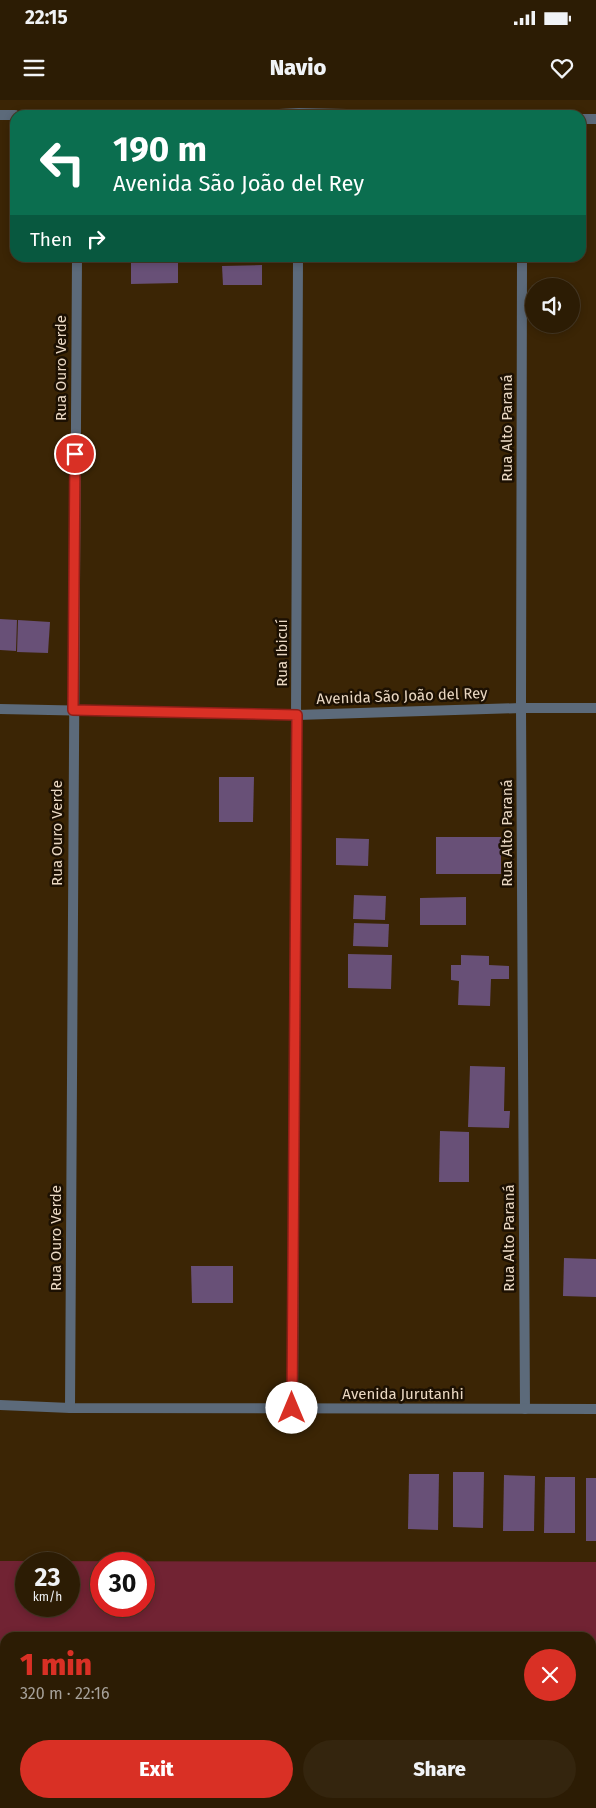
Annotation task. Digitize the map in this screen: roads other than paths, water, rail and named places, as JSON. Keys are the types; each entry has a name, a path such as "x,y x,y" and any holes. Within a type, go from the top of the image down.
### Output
{"street":[{"name":"Rua Ouro Verde","path":"70,1408 77,262"},
{"name":"Rua Ibicuí","path":"292,1408 298,262"},
{"name":"Rua Alto Paraná","path":"522,262 521,708 525,1409"},
{"name":"Avenida São João del Rey","path":"0,709 297,715 521,708 596,708"},
{"name":"Avenida Jurutanhi","path":"0,1406 70,1408 596,1408"}]}
